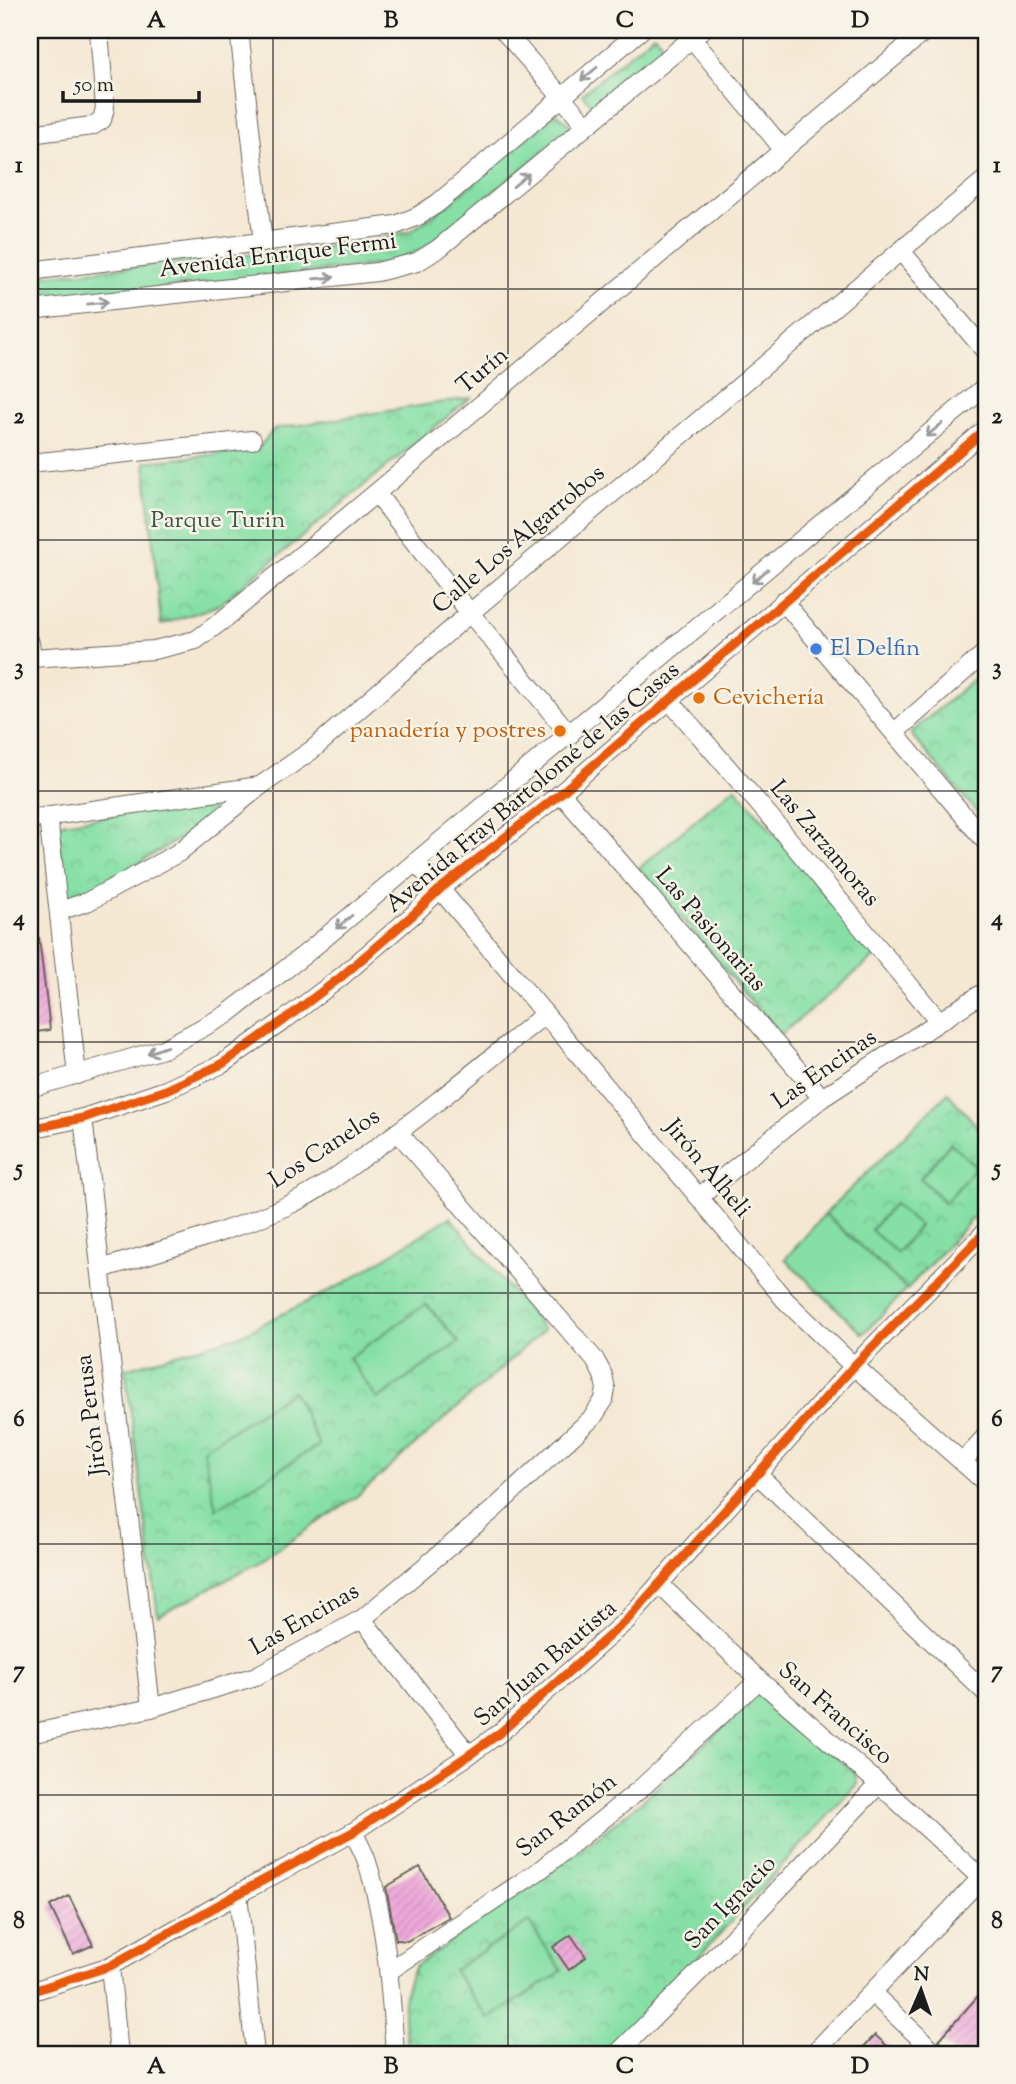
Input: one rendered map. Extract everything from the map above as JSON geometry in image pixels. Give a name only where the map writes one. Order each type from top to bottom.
[{"type":"street","points":[[30,134],[92,126],[102,120],[105,108],[99,30]]},
{"type":"street","points":[[239,30],[263,243]]},
{"type":"street","points":[[503,30],[586,125]]},
{"type":"street","name":"Avenida Enrique Fermi","points":[[30,271],[396,225],[418,216],[438,203],[641,30]]},
{"type":"street","name":"Turín","points":[[31,650],[154,650],[196,640],[376,493],[926,30]]},
{"type":"street","points":[[693,32],[783,149]]},
{"type":"street","name":"Avenida Enrique Fermi","points":[[30,310],[377,272],[417,261],[439,249],[693,32]]},
{"type":"street","name":"Calle Los Algarrobos","points":[[30,819],[260,786],[312,750],[470,613],[986,179]]},
{"type":"street","points":[[901,251],[986,352]]},
{"type":"street","name":"Avenida Fray Bartolomé de las Casas","points":[[30,1088],[163,1049],[226,1015],[304,955],[986,386]]},
{"type":"street","name":"Avenida Fray Bartolomé de las Casas","points":[[30,1129],[83,1118],[166,1090],[222,1064],[284,1021],[341,977],[440,888],[561,793],[986,429]]},
{"type":"street","points":[[30,463],[252,440]]},
{"type":"street","points":[[376,493],[570,734]]},
{"type":"street","points":[[783,601],[986,842]]},
{"type":"street","points":[[894,732],[986,652]]},
{"type":"street","name":"Las Zarzamoras","points":[[669,700],[772,819],[939,1021]]},
{"type":"street","points":[[59,911],[87,902],[178,853],[260,786]]},
{"type":"street","name":"Las Pasionarias","points":[[561,793],[822,1098]]},
{"type":"street","points":[[48,817],[77,1075]]},
{"type":"street","name":"Jirón Alheli","points":[[415,862],[440,888],[786,1300],[854,1366],[986,1483]]},
{"type":"street","name":"Las Encinas","points":[[699,1197],[822,1098],[986,991]]},
{"type":"street","name":"Los Canelos","points":[[101,1269],[214,1233],[295,1202],[327,1183],[398,1132],[545,1014]]},
{"type":"street","name":"Jirón Perusa","points":[[83,1118],[151,1707]]},
{"type":"street","name":"Las Encinas","points":[[30,1734],[151,1707],[256,1676],[362,1619],[494,1509],[575,1435],[604,1400],[606,1389],[595,1360],[398,1132]]},
{"type":"street","name":"San Juan Bautista","points":[[30,1992],[110,1966],[353,1832],[501,1731],[627,1620],[854,1366],[986,1231]]},
{"type":"street","points":[[963,1461],[986,1436]]},
{"type":"street","points":[[757,1474],[986,1693]]},
{"type":"street","name":"San Francisco","points":[[659,1584],[760,1680],[984,1876]]},
{"type":"street","points":[[362,1619],[468,1755]]},
{"type":"street","name":"San Ramón","points":[[389,1971],[540,1870],[639,1790],[760,1680]]},
{"type":"street","name":"San Ignacio","points":[[617,2054],[726,1945],[878,1784]]},
{"type":"street","points":[[353,1832],[367,1861],[389,1971],[395,2054]]},
{"type":"street","points":[[813,2054],[984,1876]]},
{"type":"street","points":[[238,1894],[255,2054]]},
{"type":"street","points":[[110,1966],[118,2054]]},
{"type":"street","points":[[872,1993],[937,2054]]},
{"type":"green space","points":[[654,34],[666,48],[594,108],[582,94]]},
{"type":"green space","points":[[556,113],[573,127],[423,249],[385,264],[30,303],[30,277],[365,243],[411,231],[447,205]]},
{"type":"green space","name":"Parque Turin","points":[[470,398],[219,605],[161,625],[145,462],[257,450],[274,429]]},
{"type":"green space","points":[[986,669],[986,823],[910,733]]},
{"type":"green space","points":[[735,787],[877,955],[780,1035],[639,868]]},
{"type":"green space","points":[[208,801],[214,817],[81,899],[69,896],[63,890],[58,825]]},
{"type":"green space","points":[[948,1093],[986,1136],[986,1204],[907,1289],[825,1214]]},
{"type":"green space","points":[[951,1143],[976,1167],[945,1203],[920,1178]]},
{"type":"green space","points":[[894,1204],[919,1226],[897,1253],[871,1230]]},
{"type":"green space","points":[[825,1214],[907,1289],[863,1334],[785,1259]]},
{"type":"green space","points":[[450,1217],[544,1330],[360,1494],[256,1564],[158,1616],[125,1369],[238,1336],[343,1284]]},
{"type":"green space","points":[[426,1304],[459,1342],[377,1399],[349,1358]]},
{"type":"green space","points":[[293,1391],[319,1445],[216,1509],[203,1449]]},
{"type":"green space","points":[[761,1691],[855,1773],[857,1784],[649,2011],[606,2054],[408,2054],[404,1999],[415,1966],[543,1878],[602,1833],[644,1799]]},
{"type":"green space","points":[[529,1922],[562,1971],[489,2019],[453,1970]]},
{"type":"building","points":[[30,938],[39,938],[50,1030],[30,1033]]},
{"type":"building","points":[[420,1867],[449,1917],[407,1941],[396,1940],[386,1887]]},
{"type":"building","points":[[69,1896],[93,1945],[73,1954],[50,1906]]},
{"type":"building","points":[[571,1935],[586,1957],[569,1970],[553,1947]]},
{"type":"building","points":[[986,1987],[986,2049],[982,2054],[955,2054],[939,2040]]},
{"type":"building","points":[[875,2035],[896,2054],[857,2054]]},
{"type":"cycle path","points":[[30,1129],[83,1118],[166,1090],[222,1064],[283,1021],[341,977],[440,889],[561,793],[986,429]]},
{"type":"cycle path","points":[[30,1992],[110,1966],[353,1832],[501,1732],[627,1620],[854,1366],[986,1231]]},
{"type":"place","name":"El Delfin","points":[[816,649]]},
{"type":"place","name":"Cevichería","points":[[699,698]]},
{"type":"place","name":"panadería y postres","points":[[560,731]]}]
